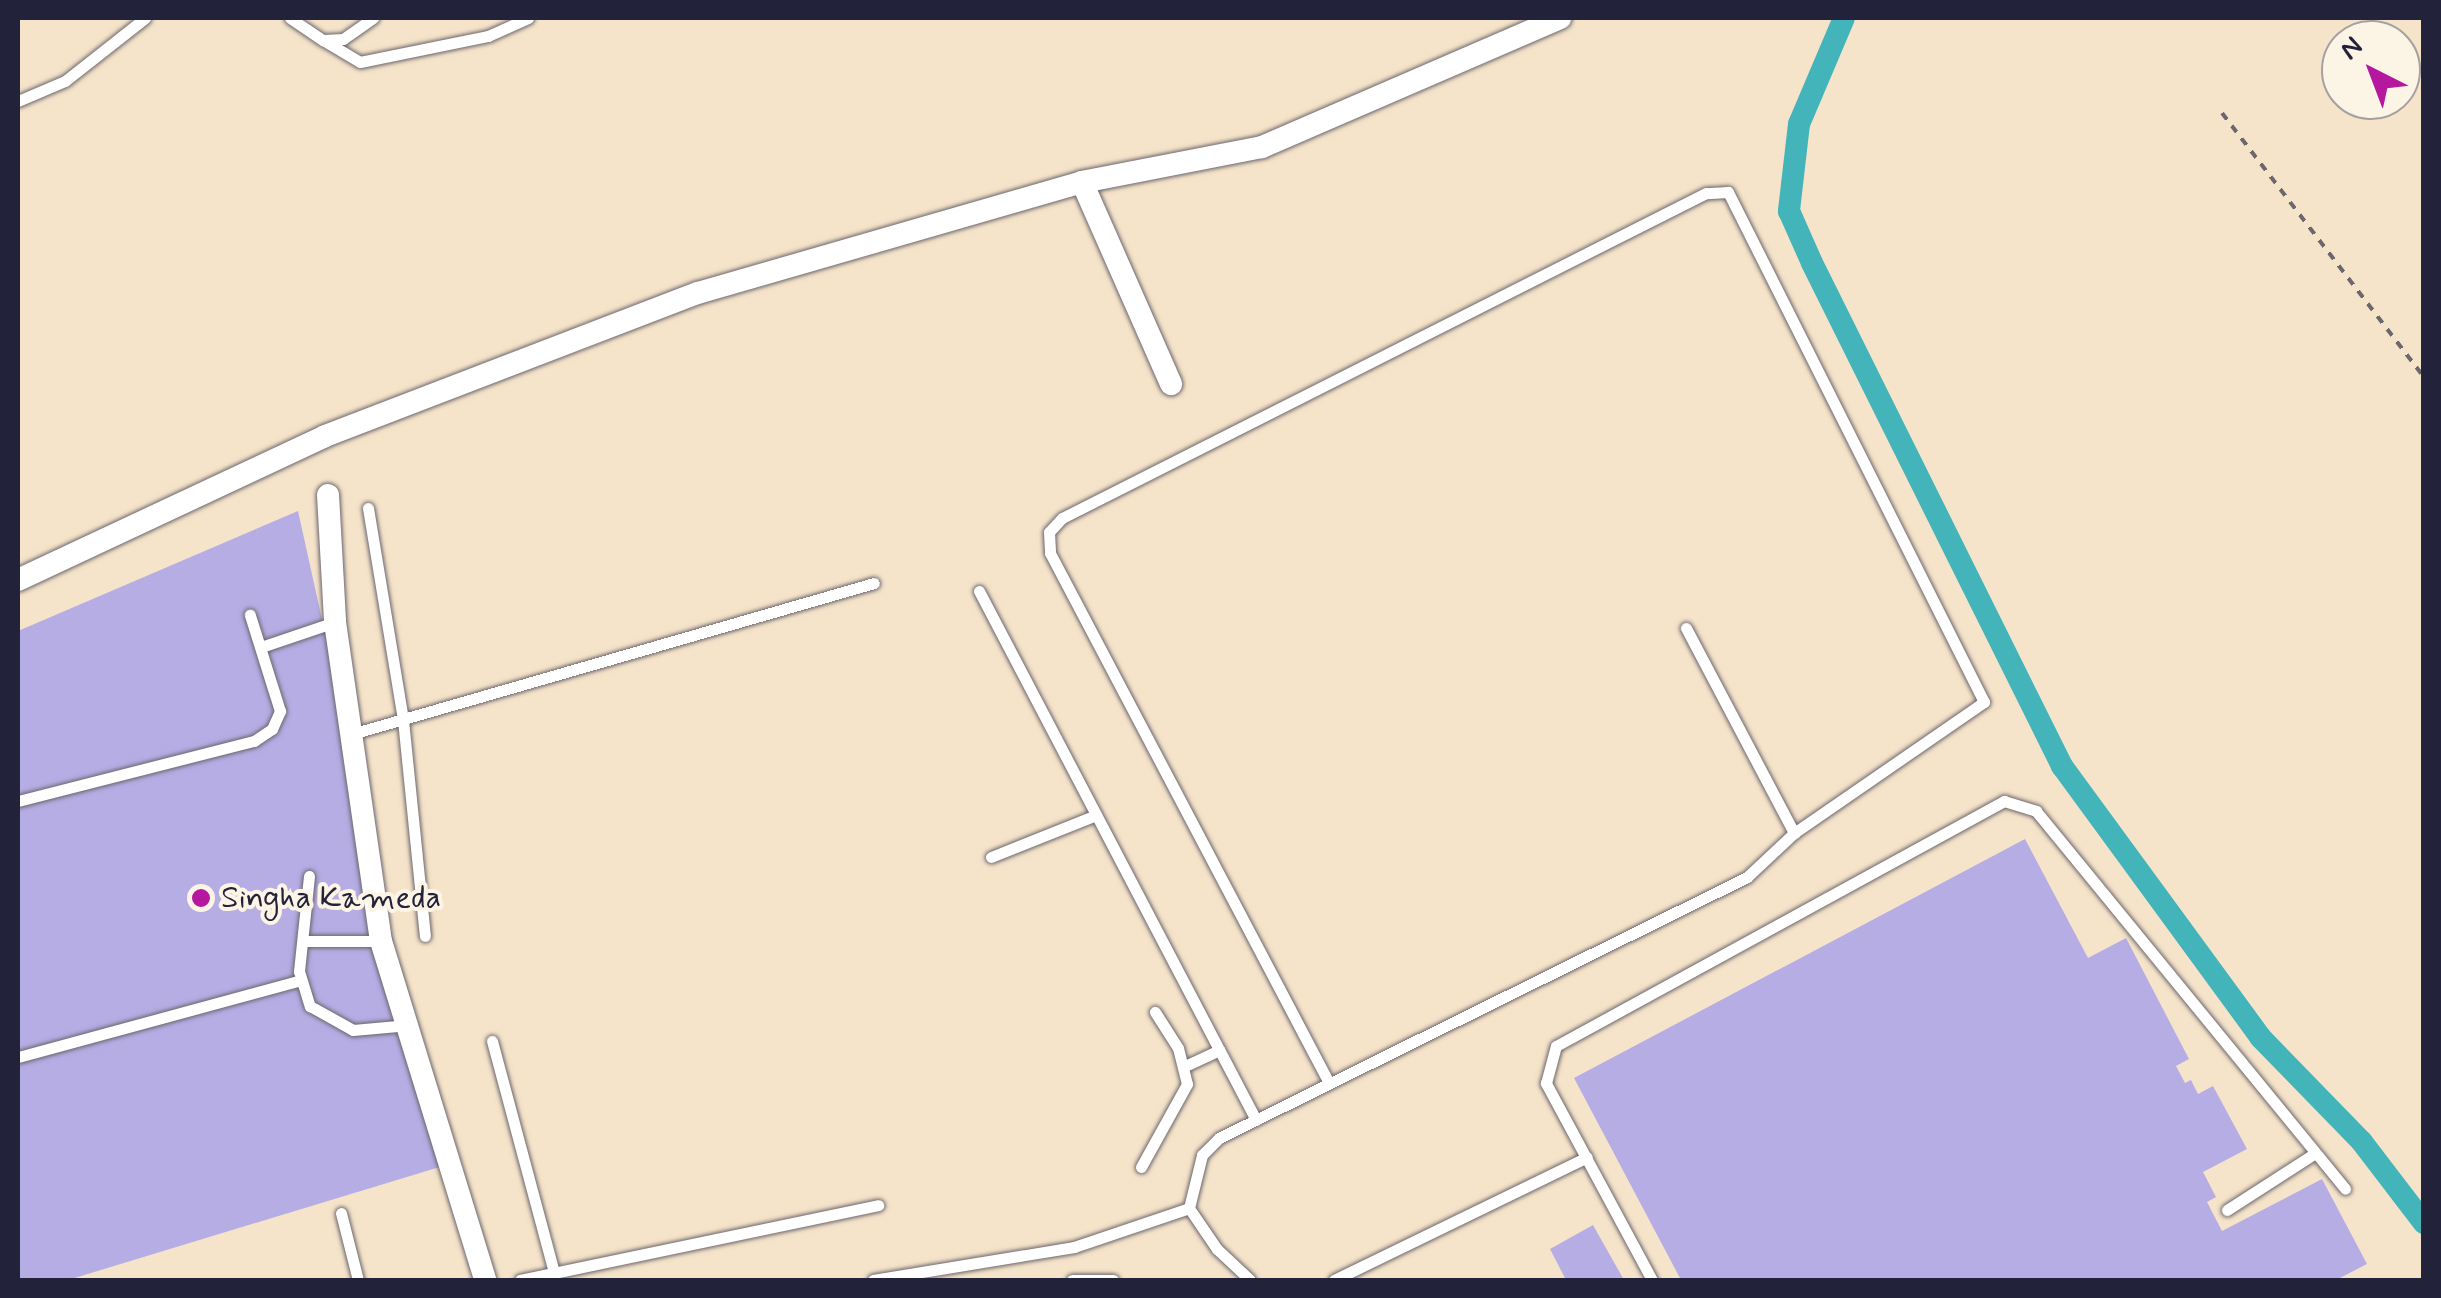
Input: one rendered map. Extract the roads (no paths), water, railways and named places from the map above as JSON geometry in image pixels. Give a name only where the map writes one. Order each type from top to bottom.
[{"type":"street","points":[[18,580],[325,436],[698,293],[1082,182],[1262,147],[1560,18]]},
{"type":"street","points":[[1082,182],[1170,384]]},
{"type":"street","points":[[328,495],[335,622],[355,733],[380,941],[485,1280]]},
{"type":"lane","points":[[18,101],[64,82],[145,18]]},
{"type":"lane","points":[[290,18],[360,62],[488,36],[528,18]]},
{"type":"lane","points":[[323,40],[342,39],[372,18]]},
{"type":"lane","points":[[1250,1280],[1216,1250],[1188,1208],[1202,1154],[1328,1081],[1748,877],[1794,833],[1984,702],[1744,217],[1728,192],[1706,193],[1062,518],[1050,532],[1050,553],[1328,1081]]},
{"type":"lane","points":[[368,508],[404,720],[425,936]]},
{"type":"lane","points":[[355,733],[874,583]]},
{"type":"lane","points":[[979,591],[1256,1120]]},
{"type":"lane","points":[[18,800],[254,741],[272,729],[280,712],[250,615]]},
{"type":"lane","points":[[261,647],[335,622]]},
{"type":"lane","points":[[1686,628],[1794,833]]},
{"type":"lane","points":[[1652,1280],[1546,1083],[1556,1046],[2004,801],[2036,811],[2345,1189]]},
{"type":"lane","points":[[991,856],[1096,816]]},
{"type":"lane","points":[[309,876],[301,980],[310,1006],[330,1022],[353,1030],[409,1025]]},
{"type":"lane","points":[[305,941],[380,941]]},
{"type":"lane","points":[[18,1057],[301,980]]},
{"type":"lane","points":[[1141,1166],[1187,1084],[1185,1066],[1155,1012]]},
{"type":"lane","points":[[492,1041],[554,1273]]},
{"type":"lane","points":[[1185,1066],[1219,1050]]},
{"type":"lane","points":[[2227,1210],[2314,1154]]},
{"type":"lane","points":[[1340,1279],[1587,1157]]},
{"type":"lane","points":[[520,1280],[878,1205]]},
{"type":"lane","points":[[872,1280],[1074,1248],[1188,1208]]},
{"type":"lane","points":[[341,1213],[358,1280]]},
{"type":"lane","points":[[1072,1280],[1113,1280]]},
{"type":"waterway","points":[[1844,18],[1799,124],[1789,211],[1812,263],[2062,766],[2260,1037],[2362,1142],[2424,1223]]},
{"type":"place","name":"Singha Kameda","points":[[201,898]]}]
